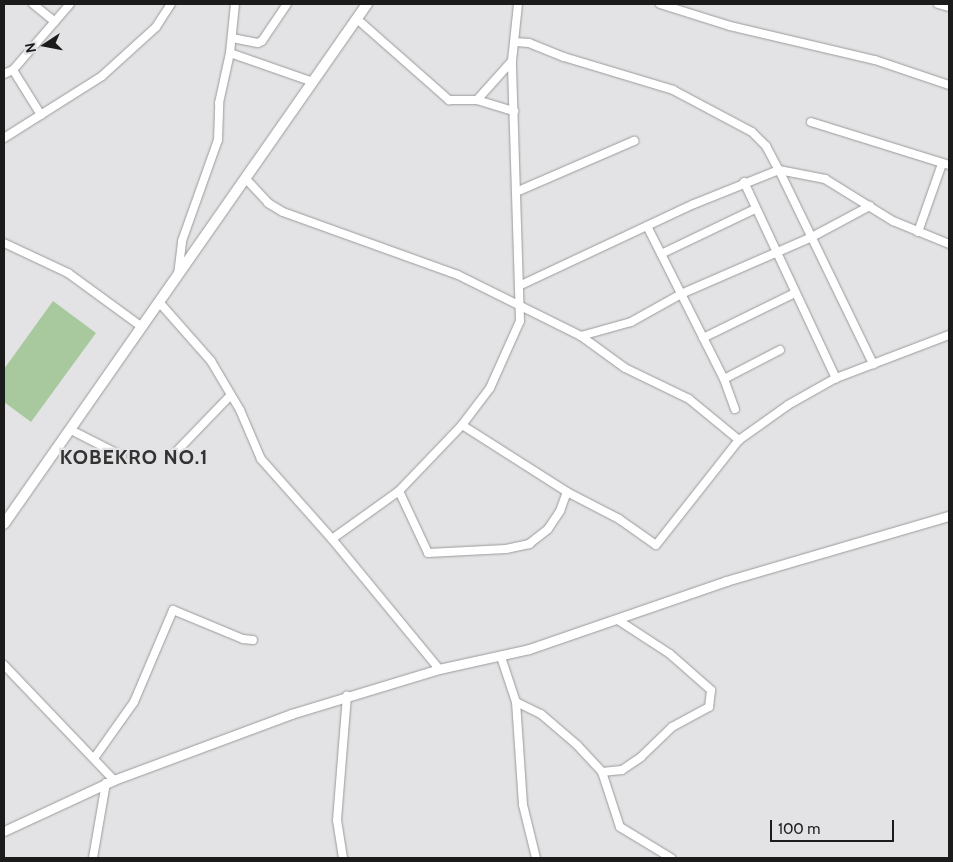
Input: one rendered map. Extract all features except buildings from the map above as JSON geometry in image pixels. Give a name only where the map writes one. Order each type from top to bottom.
[{"type":"main road","points":[[4,524],[367,4]]},
{"type":"street","points":[[33,4],[55,22]]},
{"type":"street","points":[[4,74],[13,70],[70,4]]},
{"type":"street","points":[[4,138],[102,76],[156,27],[171,4]]},
{"type":"street","points":[[178,275],[182,241],[218,140],[220,103],[230,54],[234,4]]},
{"type":"street","points":[[232,38],[258,43],[262,41],[287,4]]},
{"type":"street","points":[[332,539],[399,491],[462,425],[490,388],[520,321],[521,285],[512,61],[518,4]]},
{"type":"street","points":[[660,4],[730,26],[875,60],[949,85]]},
{"type":"street","points":[[938,4],[949,7]]},
{"type":"street","points":[[357,19],[449,100],[477,100],[514,111]]},
{"type":"street","points":[[515,42],[529,42],[572,60],[673,90],[752,132],[766,146],[779,170],[872,364]]},
{"type":"street","points":[[230,54],[313,82]]},
{"type":"street","points":[[477,100],[512,61]]},
{"type":"street","points":[[13,70],[40,115]]},
{"type":"street","points":[[811,122],[946,165],[918,232]]},
{"type":"street","points":[[516,192],[634,141]]},
{"type":"street","points":[[521,285],[744,182],[779,170],[825,180],[918,232],[949,244]]},
{"type":"street","points":[[246,179],[268,203],[283,212],[458,275],[581,336],[625,368],[688,399],[739,440]]},
{"type":"street","points":[[744,182],[755,209],[836,378]]},
{"type":"street","points":[[581,336],[631,322],[682,294],[810,238],[870,206]]},
{"type":"street","points":[[661,254],[755,209]]},
{"type":"street","points":[[647,226],[724,379],[735,409]]},
{"type":"street","points":[[4,243],[68,272],[142,327]]},
{"type":"street","points":[[703,338],[795,293]]},
{"type":"street","points":[[159,302],[211,361],[240,410],[261,459],[332,539],[439,669]]},
{"type":"street","points":[[462,425],[567,492],[619,519],[656,545],[739,440],[788,405],[836,378],[949,335]]},
{"type":"street","points":[[724,379],[780,350]]},
{"type":"street","points":[[172,456],[230,396]]},
{"type":"street","points":[[71,430],[122,456]]},
{"type":"street","points":[[399,491],[428,553],[529,544],[548,530],[560,511],[567,492]]},
{"type":"street","points":[[4,831],[110,782],[236,733],[347,695],[439,669],[501,656],[618,620],[726,581],[949,516]]},
{"type":"street","points":[[95,757],[134,702],[173,610],[243,639],[253,640]]},
{"type":"street","points":[[602,772],[622,770],[641,758],[672,727],[709,708],[711,690],[670,654],[618,620]]},
{"type":"street","points":[[501,656],[516,702],[523,805],[536,858]]},
{"type":"street","points":[[4,666],[95,757],[110,782],[93,858]]},
{"type":"street","points":[[343,858],[336,820],[347,695]]},
{"type":"street","points":[[516,702],[541,714],[577,745],[602,772],[620,827],[671,858]]},
{"type":"green space","points":[[53,301],[96,333],[31,422],[4,402],[4,369]]},
{"type":"district","name":"KOBEKRO NO.1","points":[[134,457]]}]
